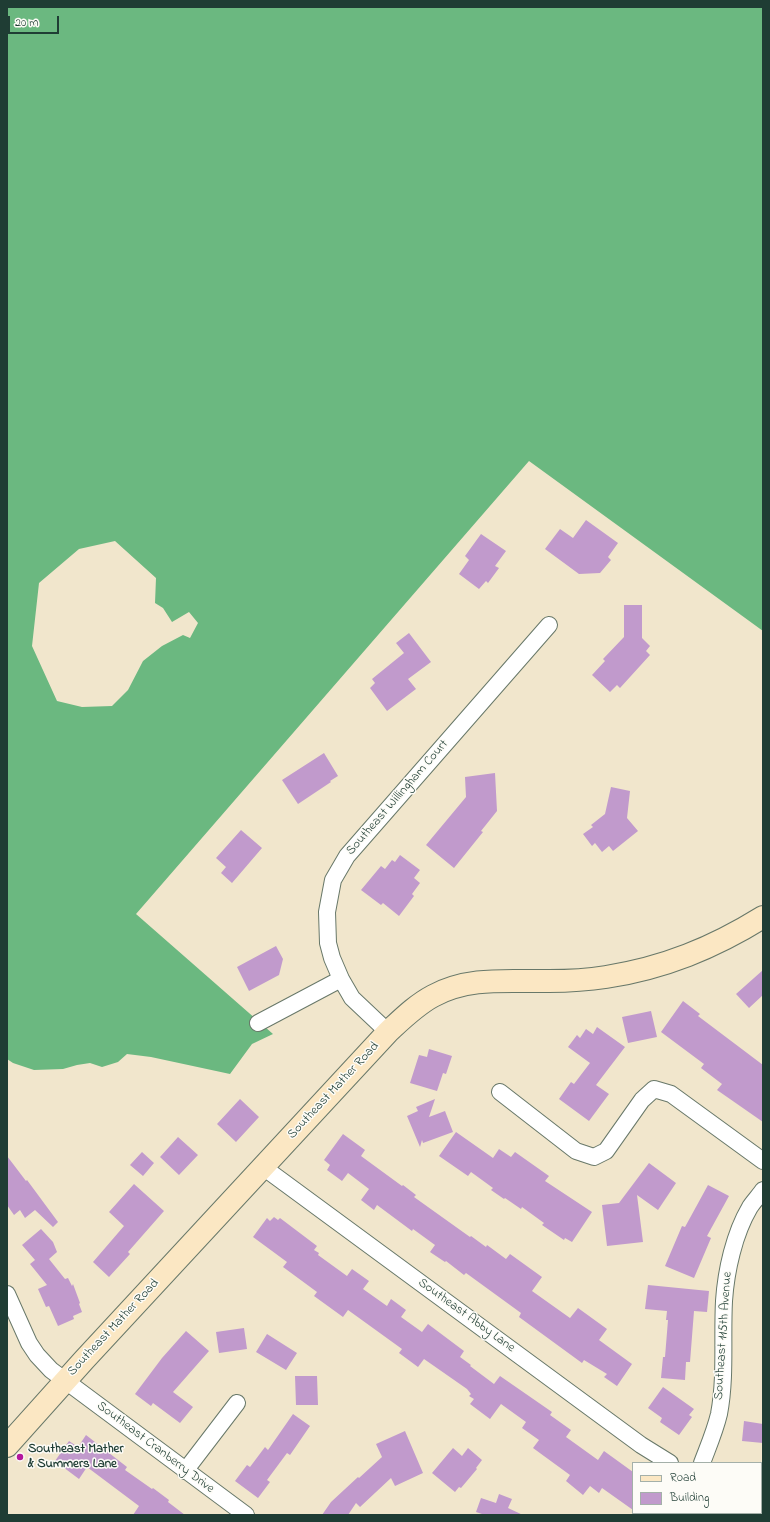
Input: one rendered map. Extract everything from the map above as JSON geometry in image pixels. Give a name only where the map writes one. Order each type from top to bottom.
[{"type":"street","name":"Southeast Willingham Court","points":[[388,1032],[352,998],[341,979],[332,958],[328,943],[327,912],[333,880],[347,856],[549,625]]},
{"type":"street","name":"Southeast Mather Road","points":[[7,1446],[65,1381],[388,1032],[419,1005],[446,990],[460,985],[477,982],[583,980],[606,977],[661,965],[707,948],[763,917]]},
{"type":"street","points":[[258,1023],[341,979]]},
{"type":"street","points":[[500,1092],[576,1150],[594,1157],[606,1151],[646,1096],[654,1090],[670,1094],[763,1161]]},
{"type":"street","name":"Southeast Abby Lane","points":[[263,1167],[641,1445],[668,1462]]},
{"type":"street","name":"Southeast 115th Avenue","points":[[702,1462],[718,1415],[723,1380],[724,1300],[728,1266],[738,1235],[750,1207],[763,1190]]},
{"type":"street","name":"Southeast Cranberry Drive","points":[[7,1294],[29,1343],[37,1355],[51,1370],[246,1515]]},
{"type":"street","points":[[185,1471],[237,1404]]},
{"type":"green space","points":[[7,7],[763,7],[763,631],[529,461],[136,914],[273,1034],[252,1044],[230,1074],[151,1057],[127,1054],[118,1062],[102,1067],[90,1063],[63,1069],[34,1070],[13,1063],[7,1059]],"holes":[[[115,541],[156,578],[155,603],[163,608],[172,622],[189,612],[198,623],[190,638],[183,635],[162,646],[143,661],[128,690],[112,706],[82,707],[57,701],[32,646],[39,583],[79,549]]]},
{"type":"building","points":[[586,520],[618,543],[608,557],[611,560],[600,573],[579,574],[545,549],[560,529],[573,538]]},
{"type":"building","points":[[481,534],[506,551],[495,566],[499,568],[488,583],[486,581],[479,589],[459,574],[469,560],[465,556]]},
{"type":"building","points":[[624,605],[642,605],[642,638],[650,646],[646,651],[650,655],[620,688],[617,685],[610,692],[592,675],[605,661],[603,659],[624,637]]},
{"type":"building","points":[[409,633],[431,662],[408,679],[416,689],[387,711],[370,688],[375,683],[372,679],[404,653],[396,643]]},
{"type":"building","points":[[324,753],[338,776],[298,804],[282,780]]},
{"type":"building","points":[[495,773],[497,811],[481,831],[483,832],[454,868],[426,845],[466,797],[465,777]]},
{"type":"building","points":[[611,787],[630,791],[627,818],[638,831],[613,851],[609,846],[602,852],[595,843],[592,846],[583,834],[593,827],[591,825],[605,814]]},
{"type":"building","points":[[241,830],[262,848],[232,883],[221,873],[226,867],[216,858]]},
{"type":"building","points":[[400,855],[420,870],[414,878],[420,883],[412,894],[414,896],[399,916],[383,903],[381,905],[361,890],[381,866],[385,869],[392,860],[395,862]]},
{"type":"building","points":[[276,946],[283,959],[279,975],[249,991],[237,967]]},
{"type":"building","points":[[763,970],[763,995],[749,1008],[736,994]]},
{"type":"building","points":[[683,1001],[700,1014],[698,1016],[763,1065],[763,1122],[717,1090],[722,1084],[701,1068],[704,1064],[661,1032]]},
{"type":"building","points":[[651,1011],[657,1037],[628,1043],[622,1017]]},
{"type":"building","points":[[597,1027],[625,1047],[596,1085],[609,1094],[589,1121],[559,1099],[571,1082],[574,1084],[590,1063],[568,1047],[577,1035],[580,1038],[586,1029],[593,1034]]},
{"type":"building","points":[[429,1049],[452,1056],[446,1074],[443,1073],[437,1091],[410,1083],[419,1055],[427,1057]]},
{"type":"building","points":[[240,1099],[259,1117],[236,1142],[217,1124]]},
{"type":"building","points":[[435,1099],[429,1117],[445,1111],[453,1132],[423,1143],[422,1140],[420,1147],[407,1116],[418,1111],[416,1107]]},
{"type":"building","points":[[456,1132],[493,1158],[499,1149],[511,1157],[515,1152],[549,1176],[545,1181],[592,1212],[572,1242],[565,1238],[564,1240],[542,1225],[544,1223],[522,1207],[521,1209],[491,1190],[493,1188],[471,1172],[468,1176],[439,1156]]},
{"type":"building","points":[[343,1134],[365,1150],[361,1156],[416,1195],[414,1197],[486,1247],[487,1245],[506,1259],[510,1254],[542,1277],[532,1291],[570,1318],[578,1308],[607,1329],[599,1340],[632,1364],[617,1386],[604,1377],[607,1374],[584,1360],[582,1363],[519,1317],[521,1313],[466,1273],[464,1275],[446,1261],[445,1262],[430,1252],[435,1245],[413,1229],[412,1231],[377,1205],[374,1210],[361,1200],[369,1189],[348,1173],[342,1181],[327,1170],[330,1165],[324,1160]]},
{"type":"building","points":[[178,1137],[198,1155],[179,1175],[160,1157]]},
{"type":"building","points":[[142,1152],[154,1163],[143,1176],[130,1165]]},
{"type":"building","points":[[7,1156],[58,1222],[53,1227],[35,1210],[25,1218],[20,1210],[14,1215],[7,1205]]},
{"type":"building","points":[[649,1163],[676,1183],[658,1210],[637,1195],[643,1242],[607,1246],[602,1205],[619,1203]]},
{"type":"building","points":[[134,1184],[164,1211],[128,1252],[130,1254],[109,1277],[93,1262],[124,1226],[109,1212]]},
{"type":"building","points":[[708,1185],[729,1196],[707,1236],[711,1238],[694,1278],[665,1266],[682,1226],[685,1227]]},
{"type":"building","points":[[274,1217],[278,1220],[280,1218],[317,1246],[314,1250],[319,1253],[318,1255],[347,1276],[352,1269],[369,1281],[363,1289],[387,1306],[391,1299],[406,1310],[401,1317],[422,1332],[428,1324],[464,1351],[460,1357],[494,1384],[500,1376],[552,1412],[550,1415],[571,1430],[566,1437],[598,1460],[604,1451],[632,1471],[632,1509],[602,1488],[599,1493],[590,1486],[583,1495],[566,1481],[570,1475],[533,1448],[539,1440],[522,1428],[526,1422],[501,1404],[490,1419],[470,1404],[474,1399],[469,1396],[471,1394],[467,1389],[424,1359],[418,1367],[399,1353],[402,1349],[348,1310],[343,1317],[314,1296],[317,1292],[283,1267],[287,1262],[253,1237],[267,1218],[270,1221]]},
{"type":"building","points":[[41,1229],[53,1242],[57,1252],[49,1259],[65,1279],[68,1278],[72,1286],[73,1284],[82,1312],[73,1316],[74,1319],[58,1326],[49,1306],[46,1307],[38,1289],[47,1285],[30,1264],[35,1260],[22,1245]]},
{"type":"building","points":[[648,1285],[709,1291],[707,1312],[694,1311],[690,1362],[686,1362],[685,1380],[661,1378],[663,1357],[665,1357],[668,1320],[666,1320],[667,1311],[645,1309]]},
{"type":"building","points":[[244,1328],[247,1349],[219,1353],[216,1332]]},
{"type":"building","points":[[186,1331],[209,1351],[173,1392],[193,1407],[180,1423],[153,1403],[151,1406],[135,1394],[162,1358]]},
{"type":"building","points":[[267,1334],[297,1353],[286,1370],[256,1352]]},
{"type":"building","points":[[295,1376],[317,1376],[318,1405],[296,1405]]},
{"type":"building","points":[[663,1387],[694,1409],[689,1415],[692,1417],[679,1435],[660,1422],[662,1418],[648,1408]]},
{"type":"building","points":[[293,1414],[310,1426],[290,1455],[287,1453],[267,1480],[270,1482],[258,1498],[235,1481],[247,1465],[250,1467],[265,1447],[268,1450]]},
{"type":"building","points":[[744,1421],[763,1424],[763,1443],[742,1441]]},
{"type":"building","points":[[405,1431],[423,1473],[395,1486],[391,1478],[360,1507],[356,1503],[348,1515],[322,1515],[331,1502],[382,1457],[376,1444]]},
{"type":"building","points":[[86,1435],[127,1467],[125,1470],[169,1500],[168,1502],[185,1515],[133,1515],[139,1506],[87,1467],[79,1479],[55,1461],[69,1441],[78,1447]]},
{"type":"building","points":[[453,1448],[462,1456],[468,1448],[482,1460],[476,1468],[477,1469],[461,1488],[459,1487],[455,1492],[432,1473]]},
{"type":"building","points":[[499,1494],[512,1499],[508,1508],[523,1515],[485,1515],[476,1512],[481,1498],[496,1503]]},
{"type":"place","name":"Southeast Mather & Summers Lane","points":[[20,1457]]}]
